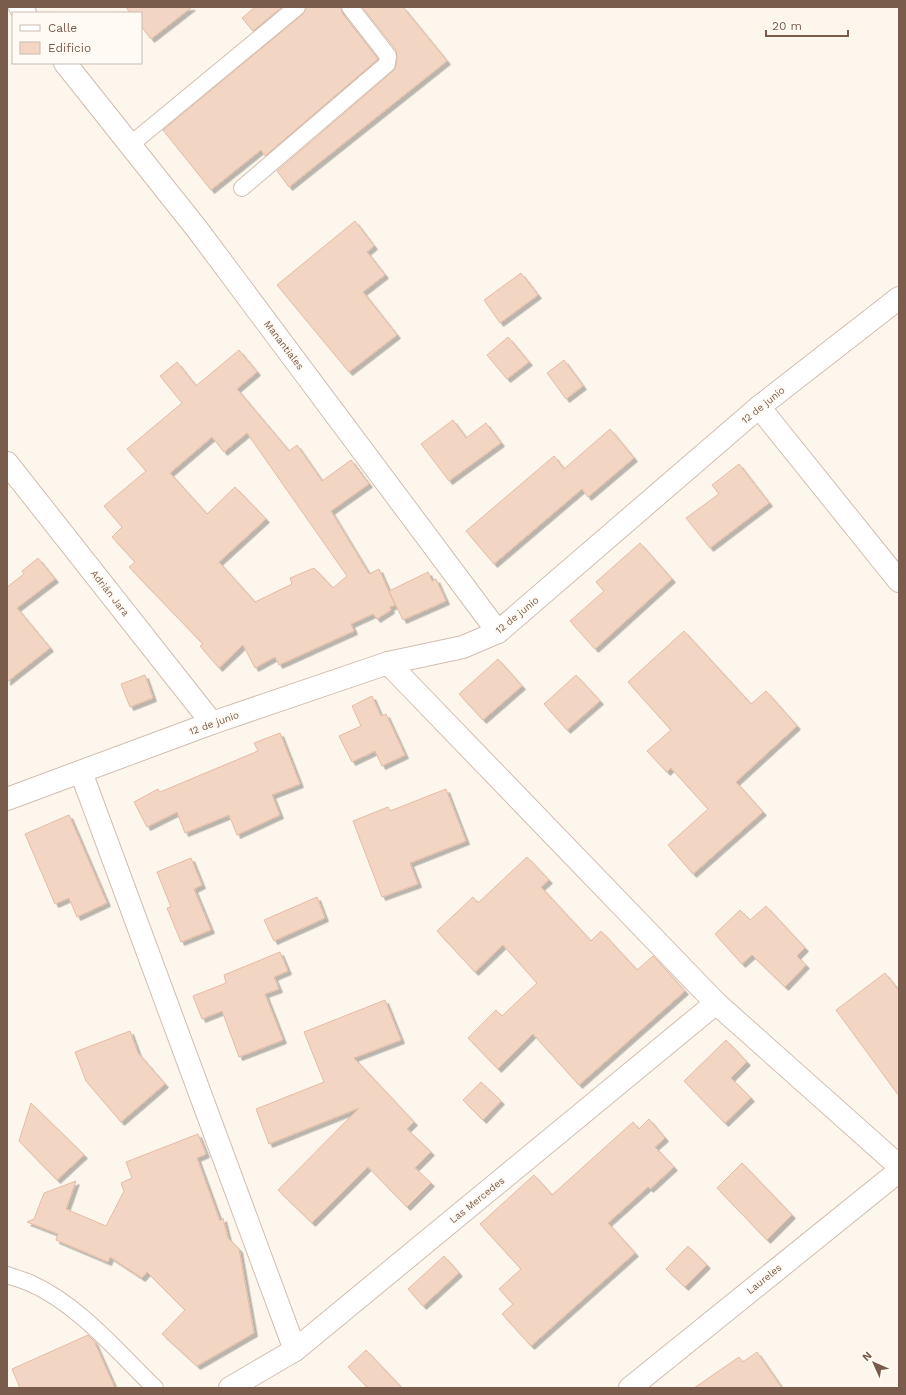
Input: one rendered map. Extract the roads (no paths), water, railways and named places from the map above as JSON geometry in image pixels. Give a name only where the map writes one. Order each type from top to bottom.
[{"type":"street","name":"Manantiales","points":[[66,64],[197,228],[498,632]]},
{"type":"street","name":"12 de junio","points":[[7,799],[212,723],[388,663],[463,647],[498,632],[759,407],[899,298]]},
{"type":"street","points":[[759,407],[899,582]]},
{"type":"street","name":"Adrián Jara","points":[[7,463],[212,723]]},
{"type":"street","points":[[388,663],[716,1003],[899,1166]]},
{"type":"street","points":[[81,772],[295,1350]]},
{"type":"street","name":"Las Mercedes","points":[[230,1388],[295,1350],[716,1003]]},
{"type":"street","name":"Laureles","points":[[630,1388],[899,1171]]},
{"type":"lane","points":[[130,145],[297,7]]},
{"type":"lane","points":[[242,188],[387,64],[388,56],[350,7]]},
{"type":"lane","points":[[7,1275],[30,1283],[58,1299],[91,1326],[155,1388]]}]
